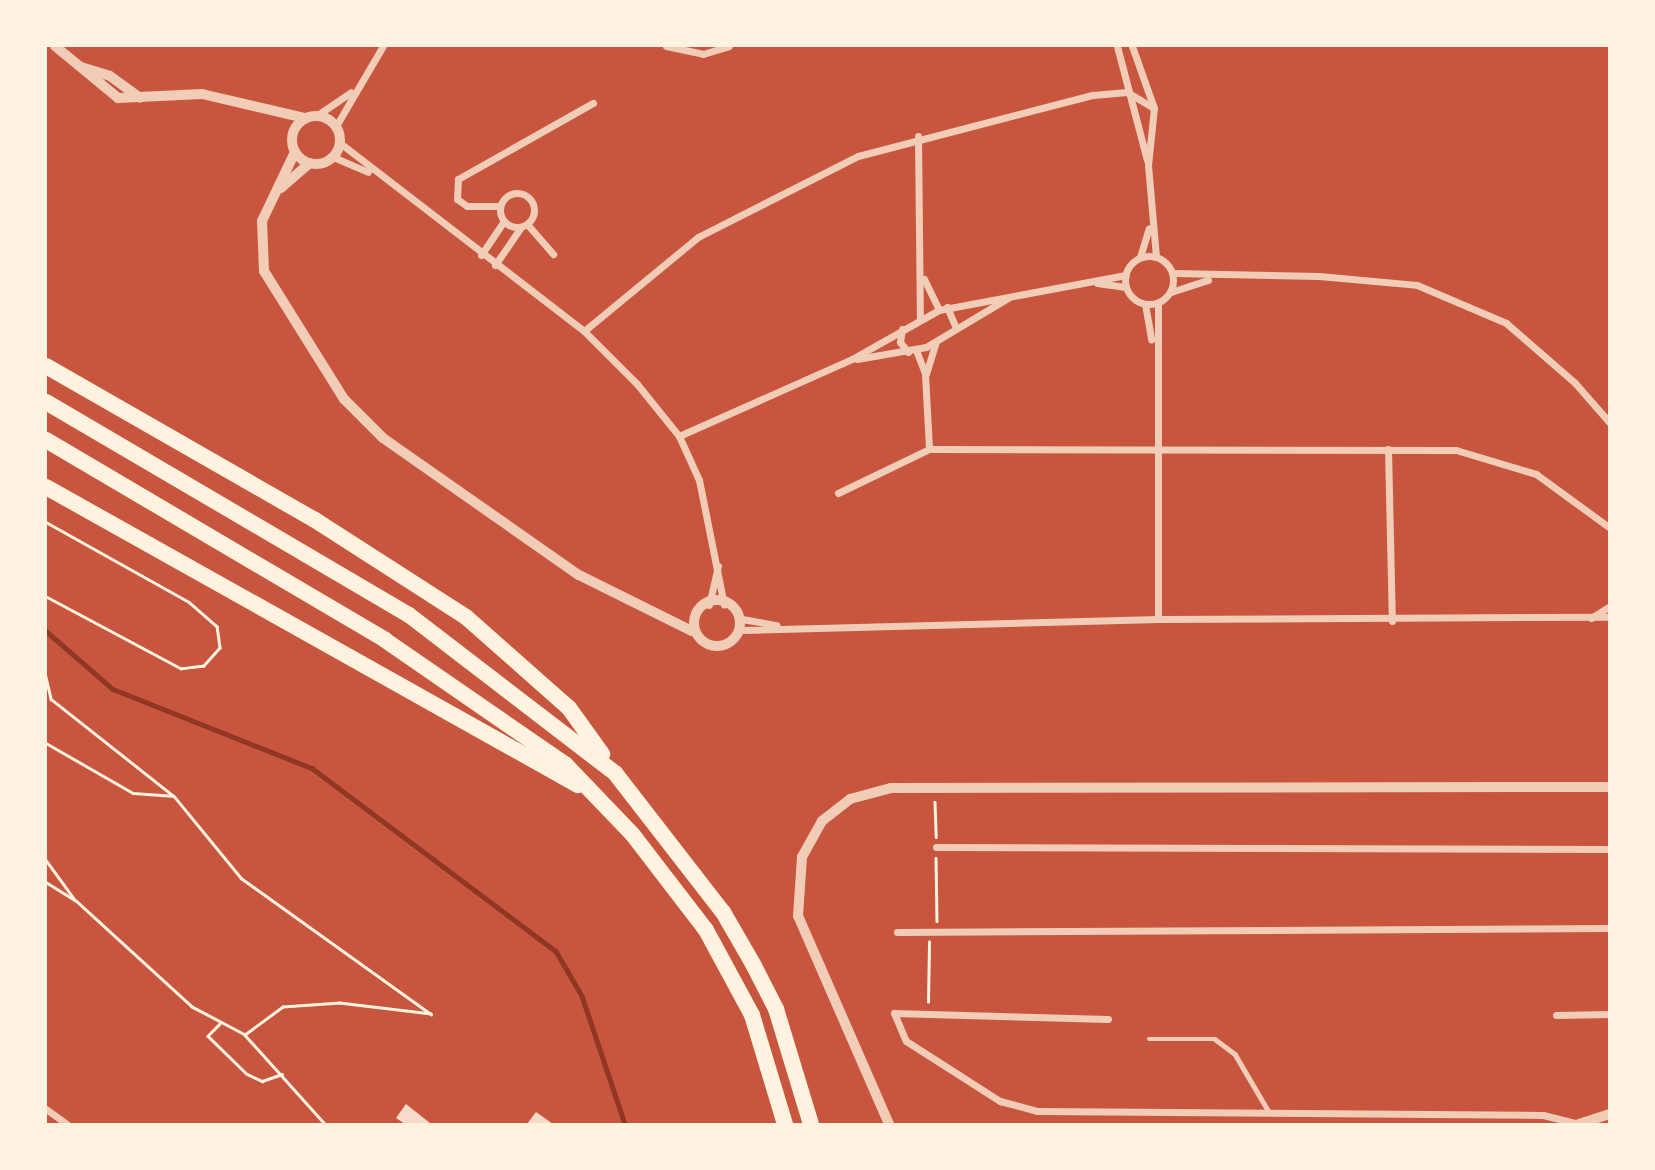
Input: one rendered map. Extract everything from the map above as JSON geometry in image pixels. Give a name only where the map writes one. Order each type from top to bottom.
[{"type":"highway","points":[[46,366],[315,520],[466,617],[569,708],[615,773],[723,912],[776,1009],[811,1125]]},
{"type":"highway","points":[[46,402],[409,615],[615,773]]},
{"type":"highway","points":[[46,440],[502,715],[594,794],[670,878],[736,981],[785,1125]]},
{"type":"highway","points":[[46,486],[594,794]]},
{"type":"street","points":[[55,46],[81,67],[108,95],[141,98],[202,94],[274,114],[310,117],[336,126]]},
{"type":"street","points":[[383,46],[351,92],[336,126],[340,143],[375,176],[584,331],[679,436],[699,480],[719,562],[724,605],[742,625]]},
{"type":"street","points":[[666,46],[703,54],[729,46]]},
{"type":"street","points":[[1117,46],[1148,165]]},
{"type":"street","points":[[1132,46],[1154,108],[1148,165],[1150,228],[1157,257],[1173,273],[1212,278],[1366,278],[1466,302],[1544,353],[1609,424]]},
{"type":"street","points":[[81,67],[110,76],[141,98]]},
{"type":"street","points":[[292,136],[310,117],[351,92]]},
{"type":"street","points":[[584,331],[698,237],[745,209],[847,161],[918,136],[1127,92],[1154,108]]},
{"type":"street","points":[[495,265],[534,210],[527,196],[511,194],[500,206],[467,206],[453,189],[458,178],[593,103]]},
{"type":"street","points":[[274,114],[292,136],[295,152],[262,221],[264,271],[362,420],[579,575],[717,642],[742,625],[787,627],[1158,618],[1392,621],[1609,617]]},
{"type":"street","points":[[918,136],[923,279],[920,318]]},
{"type":"street","points":[[333,157],[340,143]]},
{"type":"street","points":[[295,152],[310,163]]},
{"type":"street","points":[[279,189],[310,163],[333,157],[375,176]]},
{"type":"street","points":[[500,206],[505,221]]},
{"type":"street","points":[[481,255],[505,221]]},
{"type":"street","points":[[505,221],[524,225],[553,254]]},
{"type":"street","points":[[1126,287],[1126,275],[1140,257],[1150,228]]},
{"type":"street","points":[[1140,257],[1157,257]]},
{"type":"street","points":[[1171,292],[1173,273]]},
{"type":"street","points":[[679,436],[852,359],[920,318],[943,308],[1126,275]]},
{"type":"street","points":[[1145,304],[1158,303],[1171,292],[1212,278]]},
{"type":"street","points":[[923,279],[956,328]]},
{"type":"street","points":[[1093,282],[1126,287],[1145,304],[1154,350]]},
{"type":"street","points":[[852,359],[913,351],[936,341],[1015,294]]},
{"type":"street","points":[[1158,303],[1154,350],[1158,618]]},
{"type":"street","points":[[902,329],[900,342],[913,351],[925,374]]},
{"type":"street","points":[[929,449],[925,374],[936,341]]},
{"type":"street","points":[[838,493],[929,449],[1457,450],[1497,459],[1536,474],[1609,528]]},
{"type":"street","points":[[1388,449],[1392,621]]},
{"type":"street","points":[[709,605],[719,562]]},
{"type":"street","points":[[664,618],[691,616],[709,605],[724,605]]},
{"type":"street","points":[[1590,618],[1609,606]]},
{"type":"street","points":[[691,616],[692,631]]},
{"type":"street","points":[[889,1125],[798,916],[802,857],[822,821],[850,799],[891,788],[1609,787]]},
{"type":"street","points":[[936,847],[1609,849]]},
{"type":"street","points":[[897,932],[1609,928]]},
{"type":"street","points":[[1108,1019],[894,1013],[906,1041],[1018,1108],[1543,1115],[1579,1124],[1609,1114]]},
{"type":"street","points":[[1556,1014],[1609,1014]]},
{"type":"street","points":[[46,1109],[67,1125]]},
{"type":"lane","points":[[1149,1039],[1215,1039],[1235,1054],[1269,1112]]},
{"type":"path","points":[[46,522],[189,602],[217,625],[220,648],[204,666],[181,669],[46,597]]},
{"type":"path","points":[[46,677],[51,699],[174,796],[241,878],[431,1014],[340,1003],[283,1007],[245,1035]]},
{"type":"path","points":[[46,743],[133,793],[174,796]]},
{"type":"path","points":[[46,860],[77,902]]},
{"type":"path","points":[[46,883],[77,902],[192,1007],[245,1035],[325,1125]]},
{"type":"path","points":[[928,1013],[929,931]]},
{"type":"path","points":[[220,1024],[208,1037],[247,1074],[262,1080],[282,1074]]},
{"type":"building","points":[[406,1104],[430,1123],[405,1124],[396,1118]]},
{"type":"building","points":[[536,1112],[553,1124],[527,1124]]},
{"type":"waterway","points":[[46,631],[113,689],[312,768],[556,951],[582,996],[625,1124]]}]
